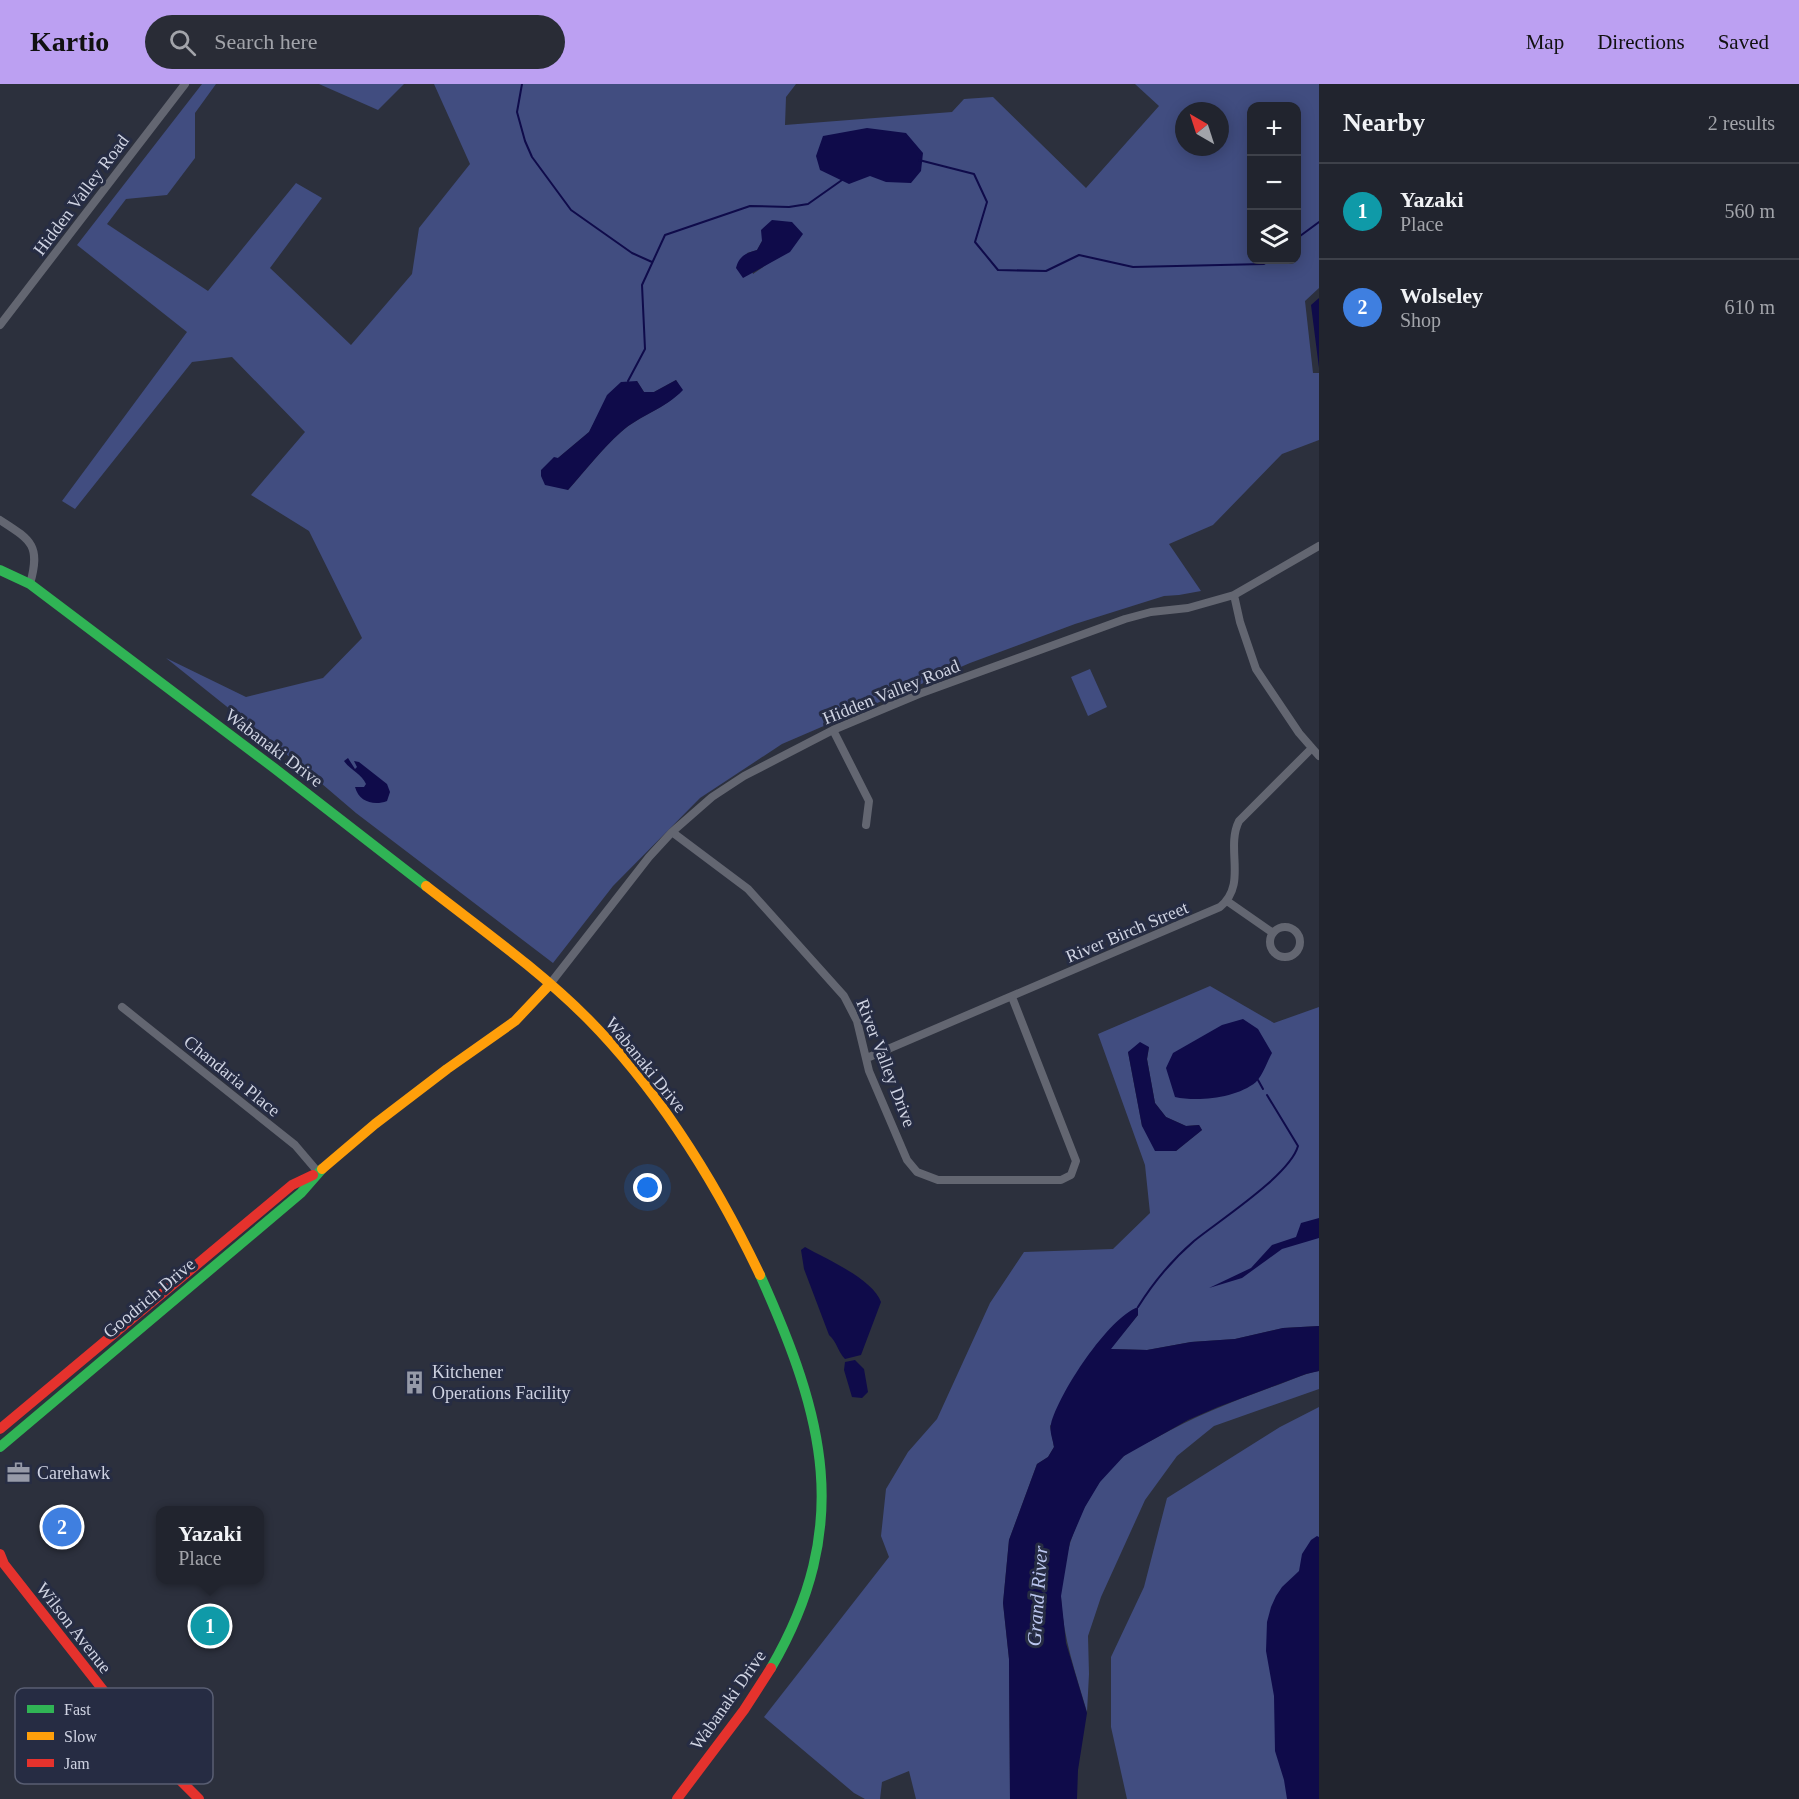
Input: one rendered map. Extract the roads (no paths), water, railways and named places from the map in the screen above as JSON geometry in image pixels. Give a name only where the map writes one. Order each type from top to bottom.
[{"type":"street","name":"Hidden Valley Road","points":[[0,325],[185,84]]},
{"type":"street","points":[[0,520],[25,535],[32,545],[36,563],[30,584]]},
{"type":"street","name":"Hidden Valley Road","points":[[550,984],[637,872],[672,832],[712,797],[744,776],[833,730],[919,694],[1125,619],[1151,612],[1188,608],[1234,595],[1319,546]]},
{"type":"street","name":"Wabanaki Drive","points":[[0,570],[30,584],[371,843],[550,984],[615,1049],[651,1092],[711,1182],[757,1266],[785,1331],[810,1402],[818,1445],[822,1513],[819,1544],[808,1588],[786,1645],[763,1684],[677,1799]]},
{"type":"street","points":[[1234,595],[1240,622],[1256,669],[1311,749],[1319,756]]},
{"type":"street","points":[[833,730],[869,801],[866,825]]},
{"type":"street","points":[[1273,933],[1227,901],[1233,890],[1236,875],[1234,834],[1239,821],[1311,749]]},
{"type":"street","name":"River Valley Drive","points":[[672,832],[748,889],[844,996],[857,1021],[869,1071],[907,1160],[917,1172],[938,1180],[1061,1180],[1071,1174],[1076,1161],[1012,997]]},
{"type":"street","name":"River Birch Street","points":[[867,1058],[1214,911],[1227,901]]},
{"type":"street","points":[[1284,927],[1296,931],[1300,941],[1296,953],[1287,957],[1277,954],[1270,945],[1273,933],[1284,927]]},
{"type":"street","name":"Goodrich Drive","points":[[0,1447],[301,1193],[318,1172],[375,1124],[515,1021],[550,984]]},
{"type":"street","name":"Chandaria Place","points":[[122,1007],[295,1145],[318,1172]]},
{"type":"street","name":"Goodrich Drive","points":[[0,1429],[292,1185],[318,1172]]},
{"type":"street","name":"Wilson Avenue","points":[[1,1560],[102,1688]]},
{"type":"street","name":"Wilson Avenue","points":[[184,1784],[199,1799]]},
{"type":"water","points":[[867,128],[906,133],[923,153],[921,171],[911,183],[886,182],[870,176],[849,184],[820,170],[816,156],[823,136]]},
{"type":"water","points":[[772,220],[792,222],[803,234],[790,252],[743,278],[736,268],[737,264],[744,256],[757,250],[762,241],[761,230]]},
{"type":"water","points":[[1319,298],[1319,368],[1311,305]]},
{"type":"water","points":[[676,380],[683,390],[676,397],[621,432],[568,490],[545,485],[541,470],[554,457],[558,458],[589,432],[607,395],[621,382],[637,381],[644,392],[654,392]]},
{"type":"water","points":[[348,758],[355,769],[357,767],[354,761],[359,762],[387,784],[390,792],[387,801],[372,803],[360,796],[355,787],[364,787],[366,784],[362,777],[344,761]]},
{"type":"water","points":[[1243,1019],[1258,1029],[1272,1053],[1256,1082],[1239,1092],[1228,1095],[1206,1099],[1175,1097],[1166,1068],[1173,1053],[1222,1025]]},
{"type":"water","points":[[1140,1042],[1149,1047],[1147,1059],[1155,1103],[1166,1117],[1186,1126],[1199,1125],[1202,1130],[1176,1151],[1155,1151],[1142,1126],[1128,1052]]},
{"type":"water","points":[[1319,1218],[1319,1238],[1282,1249],[1242,1278],[1209,1288],[1251,1268],[1272,1245],[1296,1237],[1301,1223]]},
{"type":"water","points":[[805,1247],[869,1285],[881,1302],[861,1355],[845,1359],[829,1335],[804,1269],[801,1250]]},
{"type":"water","name":"Grand River","points":[[1138,1307],[1138,1315],[1111,1349],[1147,1350],[1191,1342],[1235,1339],[1283,1328],[1319,1326],[1319,1371],[1188,1420],[1124,1456],[1100,1482],[1085,1507],[1070,1542],[1061,1596],[1066,1643],[1087,1713],[1078,1770],[1077,1799],[1010,1799],[1009,1659],[1003,1603],[1009,1540],[1037,1464],[1048,1457],[1054,1447],[1051,1426],[1064,1394],[1099,1341],[1126,1314]]},
{"type":"water","points":[[855,1360],[864,1369],[868,1392],[862,1398],[852,1397],[844,1370],[845,1362]]},
{"type":"water","points":[[1319,1537],[1319,1799],[1287,1799],[1275,1751],[1274,1696],[1266,1651],[1267,1622],[1276,1596],[1299,1571],[1302,1554],[1311,1540]]},
{"type":"waterway","points":[[522,84],[517,112],[532,157],[571,210],[632,253],[652,262]]},
{"type":"waterway","points":[[919,160],[974,174],[987,202],[975,242],[998,270],[1046,271],[1079,255],[1133,267],[1264,264]]},
{"type":"waterway","points":[[628,381],[645,349],[642,285],[665,235],[750,206],[789,207],[808,204],[842,180]]},
{"type":"waterway","points":[[1301,235],[1319,222]]},
{"type":"waterway","points":[[1258,1080],[1263,1089]]},
{"type":"waterway","points":[[1138,1307],[1163,1272],[1186,1248],[1268,1183],[1292,1158],[1298,1146],[1267,1095]]},
{"type":"place","name":"Kitchener Operations Facility","points":[[414,1382]]},
{"type":"place","name":"Carehawk","points":[[19,1473]]},
{"type":"place","name":"Wolseley","points":[[62,1527]]},
{"type":"place","name":"Yazaki","points":[[210,1626]]}]
